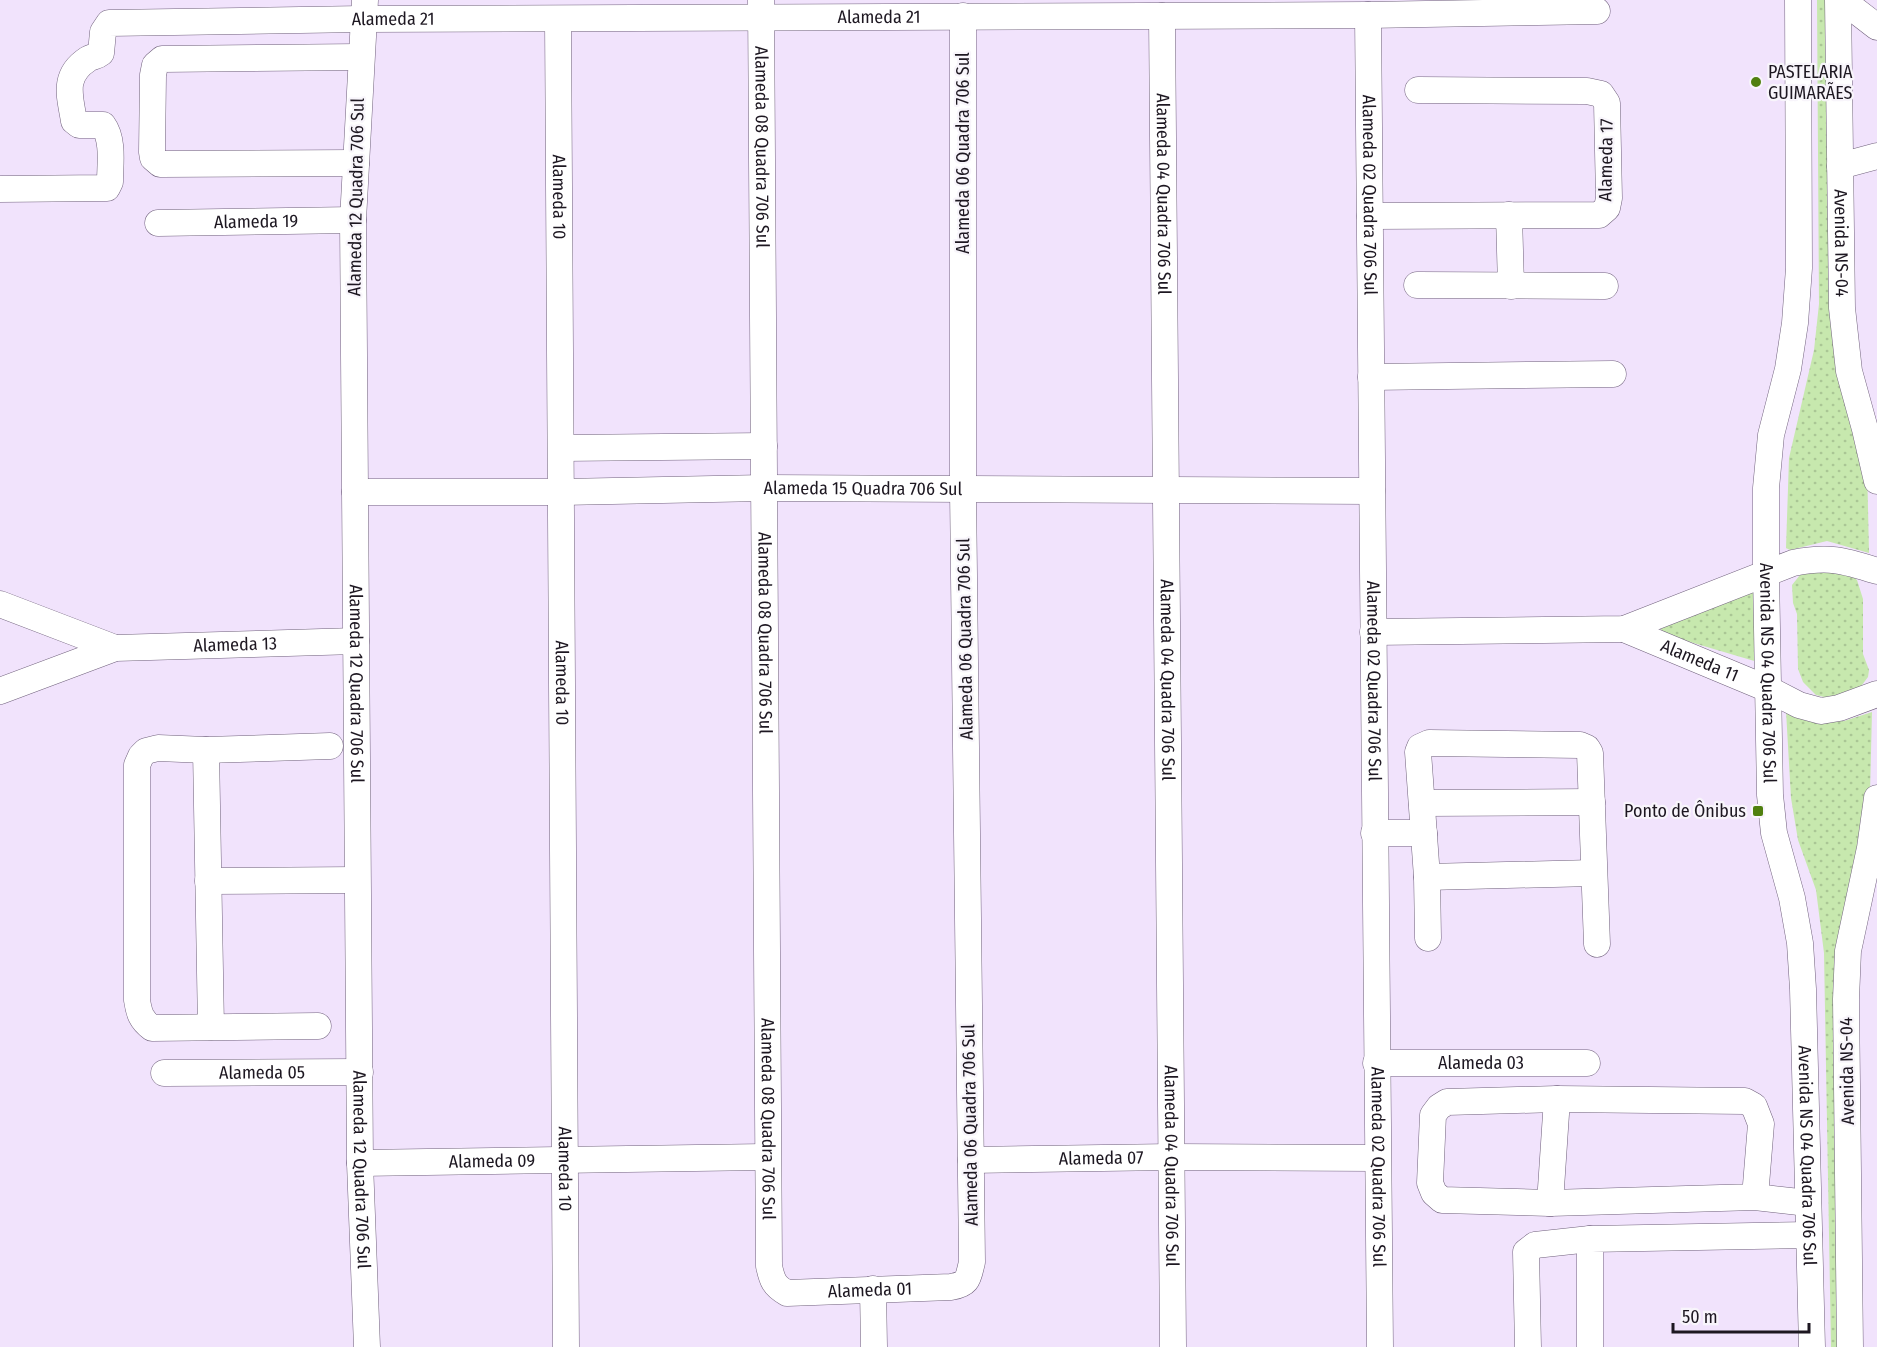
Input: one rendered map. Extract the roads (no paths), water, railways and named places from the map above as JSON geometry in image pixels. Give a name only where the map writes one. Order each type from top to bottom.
[{"type":"street","name":"Avenida NS 04 Quadra 706 Sul","points":[[1798,0],[1799,268],[1790,357],[1771,435],[1766,488],[1766,573],[1770,795],[1774,833],[1792,898],[1800,943],[1803,989],[1812,1347]]},
{"type":"street","points":[[1840,0],[1877,27]]},
{"type":"street","name":"Avenida NS-04","points":[[1840,0],[1842,308],[1849,371],[1877,481]]},
{"type":"street","name":"Alameda 21","points":[[0,189],[107,188],[110,182],[110,141],[107,130],[104,125],[79,125],[74,121],[70,78],[88,60],[101,52],[103,32],[109,23],[176,15],[363,10],[569,12],[728,8],[963,16],[1368,15],[1597,11]]},
{"type":"street","name":"Alameda 08 Quadra 706 Sul","points":[[761,8],[769,1266]]},
{"type":"street","name":"Alameda 12 Quadra 706 Sul","points":[[363,10],[353,220],[360,1163],[367,1347]]},
{"type":"street","name":"Alameda 10","points":[[566,1347],[562,448],[569,12]]},
{"type":"street","name":"Alameda 02 Quadra 706 Sul","points":[[1368,15],[1380,1347]]},
{"type":"street","name":"Alameda 06 Quadra 706 Sul","points":[[963,16],[963,490],[972,1262]]},
{"type":"street","name":"Alameda 04 Quadra 706 Sul","points":[[1162,16],[1173,1346]]},
{"type":"street","points":[[356,163],[160,164],[153,158],[152,152],[153,75],[155,65],[162,59],[360,57]]},
{"type":"street","name":"Alameda 17","points":[[1370,216],[1599,215],[1607,208],[1609,198],[1607,103],[1601,94],[1587,91],[1418,90]]},
{"type":"street","points":[[1840,165],[1877,156]]},
{"type":"street","points":[[1509,215],[1511,286]]},
{"type":"street","name":"Alameda 19","points":[[158,223],[353,220]]},
{"type":"street","points":[[1417,285],[1605,286]]},
{"type":"street","points":[[1371,377],[1613,374]]},
{"type":"street","points":[[562,448],[764,446]]},
{"type":"street","name":"Alameda 15 Quadra 706 Sul","points":[[355,492],[562,492],[764,488],[1372,491]]},
{"type":"street","name":"Alameda 11","points":[[1373,632],[1624,629],[1793,563],[1816,558],[1836,560],[1877,571]]},
{"type":"street","name":"Alameda 13","points":[[0,604],[115,648]]},
{"type":"street","name":"Alameda 11","points":[[1624,629],[1768,689],[1799,705],[1821,711],[1839,708],[1877,694]]},
{"type":"street","name":"Alameda 13","points":[[0,691],[115,648],[356,641]]},
{"type":"street","points":[[1428,938],[1418,752],[1420,747],[1429,743],[1580,745],[1587,748],[1590,753],[1597,944]]},
{"type":"street","points":[[318,1026],[152,1028],[140,1016],[137,1000],[137,765],[146,751],[159,748],[206,750],[330,746]]},
{"type":"street","points":[[206,750],[211,1028]]},
{"type":"street","name":"Avenida NS-04","points":[[1850,1347],[1846,999],[1848,951],[1870,848],[1877,798]]},
{"type":"street","points":[[1422,803],[1592,802]]},
{"type":"street","points":[[1374,833],[1424,833]]},
{"type":"street","points":[[1426,877],[1593,873]]},
{"type":"street","points":[[208,881],[357,880]]},
{"type":"street","name":"Alameda 03","points":[[1376,1063],[1587,1063]]},
{"type":"street","name":"Alameda 05","points":[[164,1073],[360,1072]]},
{"type":"street","points":[[1755,1197],[1761,1124],[1754,1106],[1744,1101],[1557,1099],[1447,1102],[1438,1107],[1433,1115],[1430,1183],[1434,1193],[1442,1200],[1550,1203],[1755,1197],[1808,1203]]},
{"type":"street","points":[[1550,1203],[1557,1099]]},
{"type":"street","name":"Alameda 09","points":[[360,1163],[767,1157]]},
{"type":"street","name":"Alameda 07","points":[[971,1160],[1171,1157],[1377,1158]]},
{"type":"street","points":[[1528,1347],[1526,1252],[1535,1245],[1590,1239],[1809,1235]]},
{"type":"street","points":[[1590,1239],[1590,1347]]},
{"type":"street","name":"Alameda 01","points":[[769,1266],[773,1282],[787,1293],[961,1285],[967,1281],[972,1262]]},
{"type":"street","points":[[873,1289],[874,1347]]},
{"type":"place","name":"PASTELARIA GUIMARÃES","points":[[1756,82]]},
{"type":"place","name":"Ponto de Ônibus","points":[[1758,811]]}]
